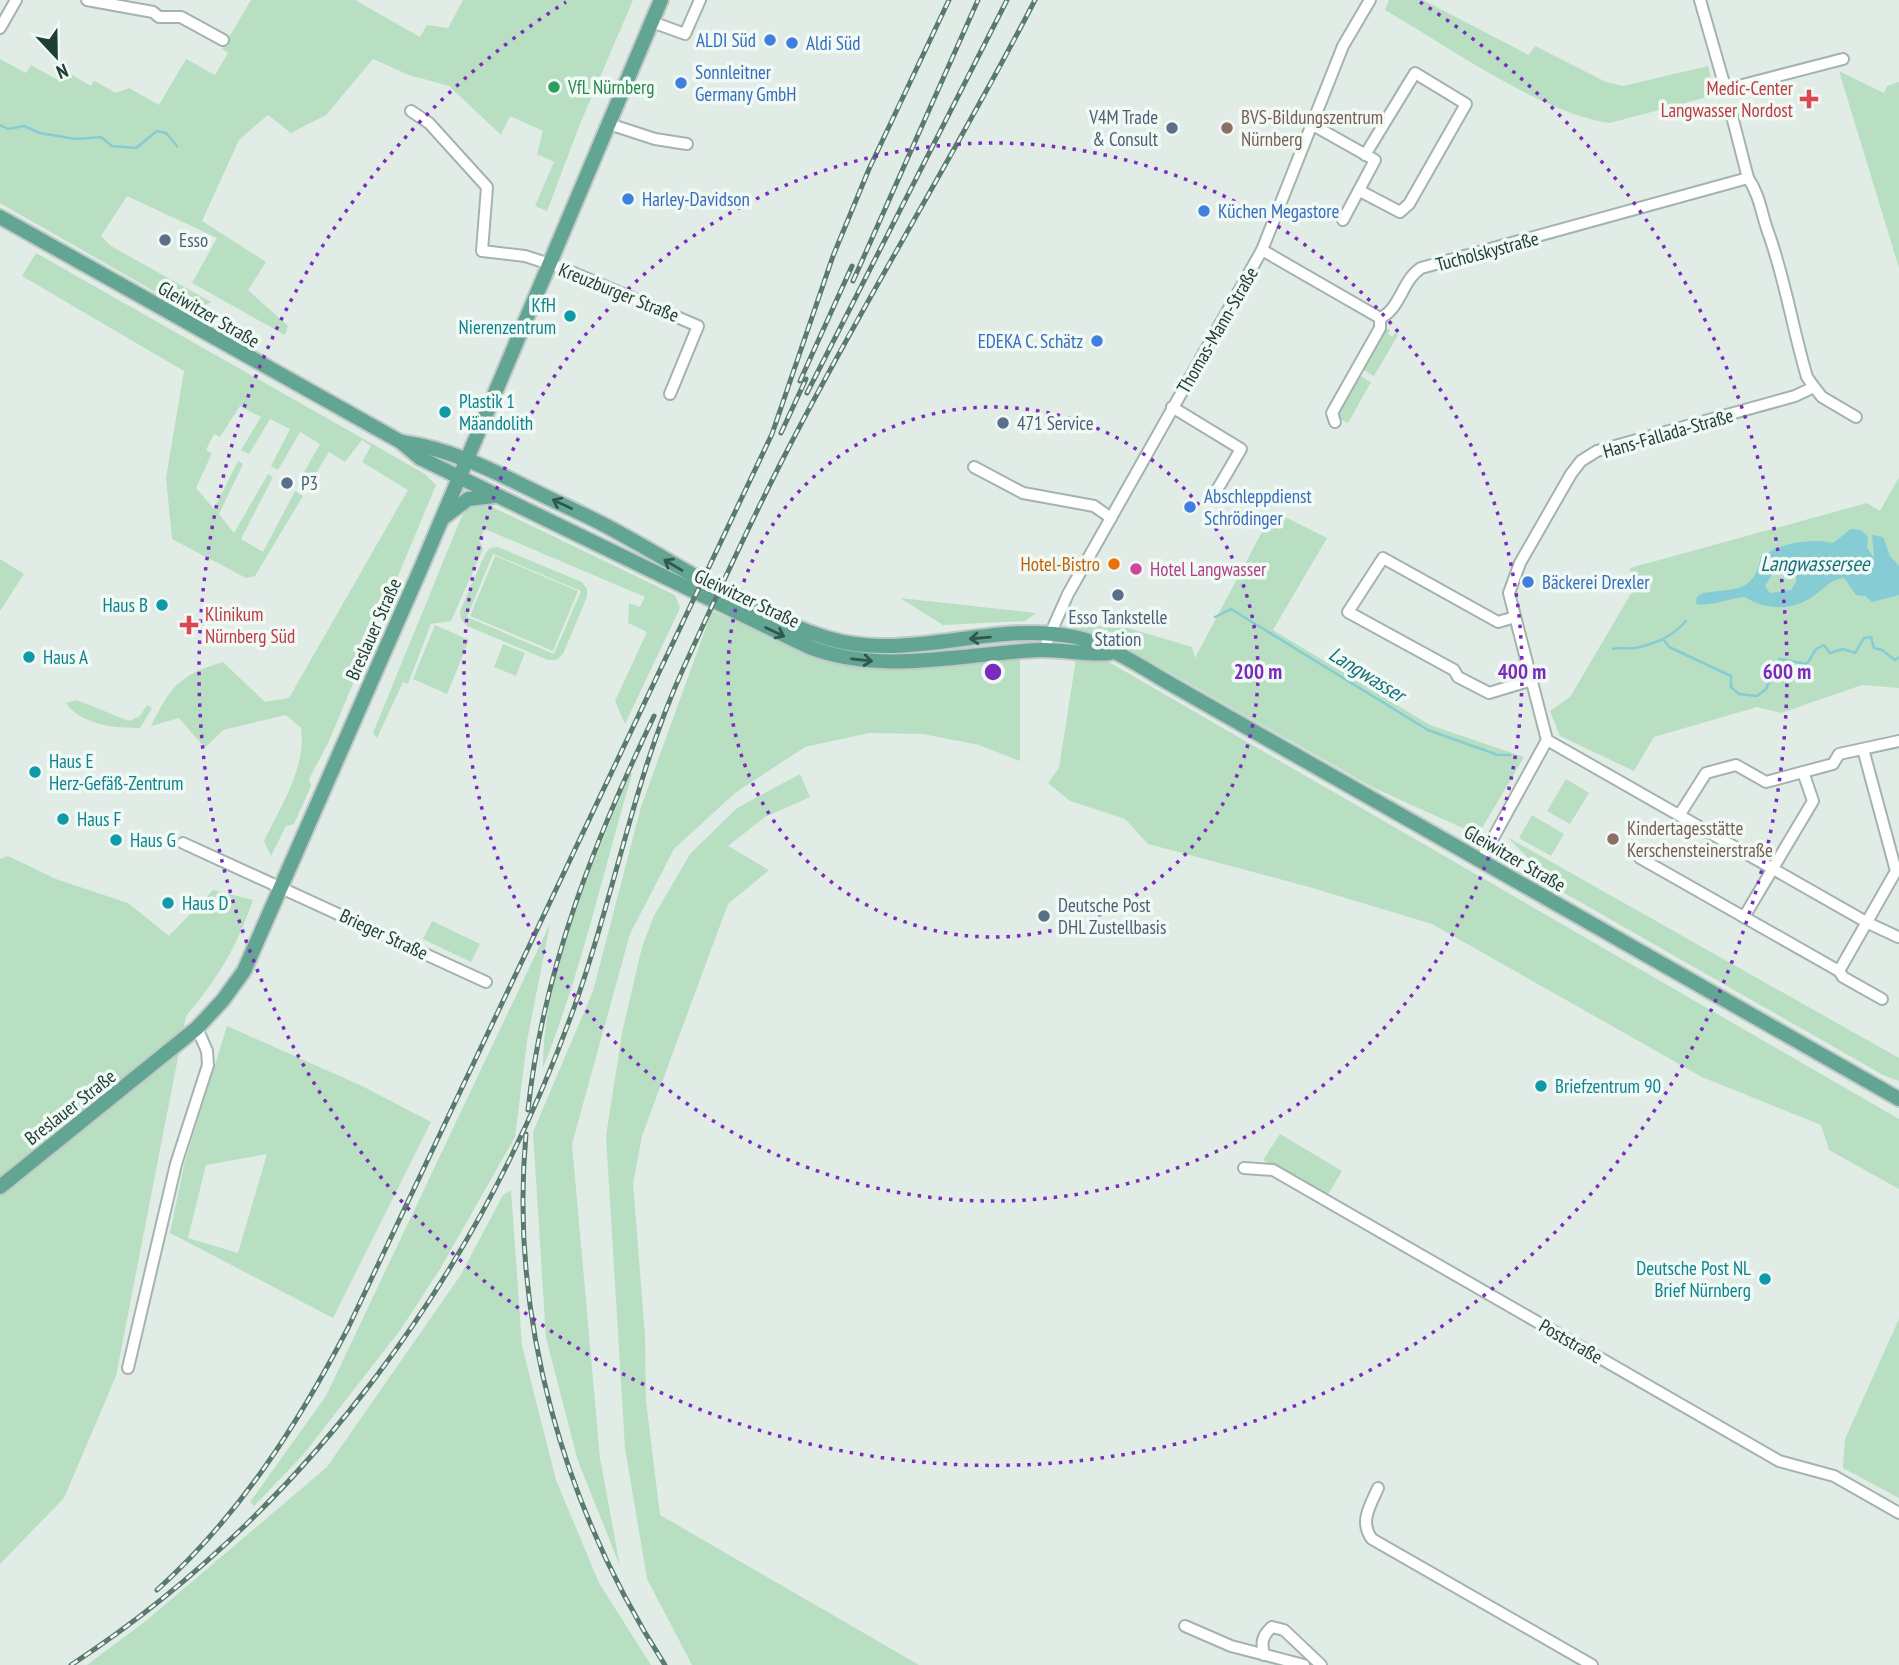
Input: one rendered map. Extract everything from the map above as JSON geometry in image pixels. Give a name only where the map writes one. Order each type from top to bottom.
[{"type":"main road","name":"Breslauer Straße","points":[[0,1187],[197,1028],[223,1000],[244,971],[443,518],[458,475],[662,0]]},
{"type":"main road","name":"Gleiwitzer Straße","points":[[0,217],[401,442],[420,458],[717,605],[825,653],[858,660],[898,661],[1045,650],[1110,653]]},
{"type":"main road","name":"Gleiwitzer Straße","points":[[401,442],[428,445],[465,459],[612,529],[706,583],[829,639],[880,646],[1048,634],[1096,643],[1899,1099]]},
{"type":"main road","points":[[443,518],[471,497],[499,495]]},
{"type":"street","points":[[0,28],[4,11],[16,0]]},
{"type":"street","points":[[87,0],[153,12],[159,17],[181,17],[223,40]]},
{"type":"street","points":[[652,22],[685,34],[700,0]]},
{"type":"street","name":"Thomas-Mann-Straße","points":[[1045,650],[1048,634],[1172,407],[1262,250],[1343,46],[1370,0]]},
{"type":"street","points":[[1700,0],[1727,86],[1735,87],[1843,59]]},
{"type":"street","points":[[1360,191],[1400,212],[1409,204],[1466,104],[1415,73],[1365,155]]},
{"type":"street","points":[[411,111],[429,123],[486,187],[482,251],[548,263]]},
{"type":"street","points":[[1732,116],[1748,178],[1756,190],[1785,278],[1784,291],[1807,377],[1822,397],[1856,416]]},
{"type":"street","points":[[609,124],[655,139],[687,144]]},
{"type":"street","points":[[1311,124],[1375,160],[1343,220]]},
{"type":"street","name":"Tucholskystraße","points":[[1335,422],[1332,413],[1380,328],[1380,318],[1390,313],[1408,279],[1421,268],[1748,178]]},
{"type":"street","points":[[1262,250],[1380,318]]},
{"type":"street","name":"Kreuzburger Straße","points":[[548,263],[698,326],[670,394]]},
{"type":"street","name":"Hans-Fallada-Straße","points":[[1548,740],[1509,593],[1512,579],[1571,474],[1581,461],[1597,451],[1795,396],[1814,387]]},
{"type":"street","points":[[1172,407],[1241,449],[1217,490]]},
{"type":"street","points":[[974,467],[1023,493],[1094,506],[1111,518]]},
{"type":"street","points":[[1515,617],[1498,622],[1383,558],[1348,612],[1454,670],[1458,677],[1489,693],[1532,680]]},
{"type":"street","points":[[1481,860],[1548,740],[1898,937]]},
{"type":"street","points":[[1680,814],[1706,773],[1736,765],[1766,782],[1833,764],[1839,754],[1899,741]]},
{"type":"street","points":[[1839,971],[1896,870],[1863,749]]},
{"type":"street","points":[[1744,918],[1812,801],[1803,772]]},
{"type":"street","name":"Brieger Straße","points":[[183,842],[486,982]]},
{"type":"street","points":[[1633,849],[1640,858],[1839,971],[1843,977],[1882,999]]},
{"type":"street","points":[[128,1368],[176,1164],[208,1065],[207,1051],[197,1028]]},
{"type":"street","name":"Poststraße","points":[[1244,1168],[1273,1170],[1779,1461],[1834,1476],[1899,1513]]},
{"type":"street","points":[[1378,1488],[1364,1520],[1366,1531],[1372,1539],[1592,1665]]},
{"type":"street","points":[[1185,1626],[1231,1646],[1304,1665]]},
{"type":"street","points":[[1260,1654],[1264,1634],[1272,1627],[1282,1628],[1321,1665]]},
{"type":"green space","points":[[251,0],[355,0],[420,37],[427,25],[448,28],[463,0],[633,0],[580,124],[547,211],[535,206],[554,162],[537,154],[543,131],[510,116],[501,135],[449,86],[409,75],[373,59],[326,115],[291,133],[268,115],[239,140],[202,221],[266,262],[248,290],[288,326],[285,335],[192,283],[217,238],[127,196],[101,236],[111,246],[211,302],[203,307],[199,317],[0,203],[0,59],[26,73],[31,65],[58,80],[64,70],[91,86],[94,81],[116,93],[129,88],[159,105],[186,59],[215,75],[228,53],[222,49]]},
{"type":"green space","points":[[1389,0],[1423,0],[1529,55],[1535,46],[1606,82],[1623,86],[1708,66],[1715,95],[1610,123],[1584,117],[1525,93],[1465,59],[1385,10]]},
{"type":"green space","points":[[1839,71],[1884,93],[1887,86],[1899,82],[1899,268]]},
{"type":"green space","points":[[36,253],[425,474],[436,485],[329,741],[309,779],[311,786],[294,824],[286,826],[271,856],[264,841],[296,772],[302,743],[301,728],[286,715],[223,730],[205,748],[179,718],[151,726],[164,701],[178,684],[196,672],[223,662],[265,702],[289,698],[408,490],[362,462],[371,446],[362,440],[345,462],[329,452],[308,486],[299,481],[320,444],[300,432],[278,470],[271,466],[290,429],[270,419],[249,454],[241,450],[261,417],[240,406],[220,437],[214,434],[206,450],[212,453],[196,488],[214,509],[238,461],[243,464],[219,514],[234,533],[268,474],[273,477],[241,539],[263,552],[295,491],[303,496],[255,576],[246,578],[172,539],[166,478],[184,371],[22,276]]},
{"type":"green space","points":[[1384,327],[1390,330],[1388,334],[1392,337],[1395,333],[1398,335],[1374,376],[1360,368]]},
{"type":"green space","points":[[1357,374],[1371,382],[1348,423],[1333,415]]},
{"type":"green space","points":[[1899,477],[1899,688],[1862,685],[1781,713],[1757,707],[1654,737],[1634,771],[1560,736],[1550,711],[1570,697],[1632,592],[1630,568],[1867,503],[1880,511]]},
{"type":"green space","points":[[482,502],[675,595],[680,608],[625,724],[615,701],[647,632],[628,623],[629,603],[640,607],[645,597],[485,529],[479,540],[483,549],[451,621],[431,624],[408,684],[403,682],[377,738],[373,733],[461,518],[469,507]]},
{"type":"green space","points":[[1273,511],[1327,538],[1273,630],[1430,725],[1524,757],[1478,835],[1372,787],[1130,650],[1072,631],[1071,624],[1128,628],[1192,647],[1195,658]]},
{"type":"green space","points":[[498,547],[582,582],[587,589],[587,597],[563,654],[556,660],[548,660],[467,626],[461,619],[460,611],[490,548]],"holes":[[[493,554],[581,591],[554,654],[467,617]]]},
{"type":"green space","points":[[495,556],[578,591],[553,651],[470,616]]},
{"type":"green space","points":[[0,559],[24,574],[0,611]]},
{"type":"green space","points":[[900,598],[1036,613],[1025,621],[943,625]]},
{"type":"green space","points":[[712,611],[822,658],[862,669],[1020,660],[1020,761],[979,745],[923,734],[869,733],[805,747],[735,793],[674,849],[630,934],[572,1144],[600,1458],[620,1566],[578,1461],[546,1338],[533,1132],[593,991],[641,807]]},
{"type":"green space","points":[[435,625],[469,640],[447,694],[413,679]]},
{"type":"green space","points":[[503,644],[525,653],[516,676],[494,667]]},
{"type":"green space","points":[[1076,659],[1107,661],[1899,1119],[1899,1189],[1829,1150],[1821,1125],[1702,1077],[1432,924],[1309,887],[1148,844],[1125,819],[1070,801],[1048,783],[1059,768]]},
{"type":"green space","points":[[77,700],[129,721],[140,716],[147,705],[152,708],[140,728],[120,727],[99,724],[80,716],[66,703]]},
{"type":"green space","points":[[630,773],[632,774],[580,959],[543,1068],[545,1031],[561,955],[587,880]]},
{"type":"green space","points":[[800,774],[810,797],[765,817],[728,846],[769,870],[728,904],[642,1136],[633,1184],[645,1335],[646,1401],[660,1515],[919,1665],[692,1665],[647,1579],[625,1448],[606,1136],[622,1033],[642,947],[654,916],[690,854],[737,808]]},
{"type":"green space","points":[[1566,779],[1589,793],[1570,824],[1547,811]]},
{"type":"green space","points":[[1532,815],[1564,834],[1551,856],[1519,838]]},
{"type":"green space","points":[[1507,837],[1899,1058],[1899,1081],[1883,1075],[1561,891]]},
{"type":"green space","points":[[8,856],[56,879],[128,903],[169,936],[213,890],[253,900],[226,961],[186,1016],[116,1376],[64,1498],[0,1564],[0,859]]},
{"type":"green space","points":[[432,921],[480,944],[471,962],[423,939]]},
{"type":"green space","points":[[550,924],[527,1041],[515,1137],[440,1269],[401,1329],[303,1455],[254,1506],[250,1502],[326,1396]]},
{"type":"green space","points":[[227,1026],[362,1086],[431,1122],[333,1318],[170,1233],[184,1165]],"holes":[[[267,1154],[238,1253],[188,1238],[206,1165]]]},
{"type":"green space","points":[[1280,1134],[1342,1171],[1327,1196],[1263,1160]]},
{"type":"green space","points":[[511,1190],[522,1346],[556,1480],[599,1583],[651,1665],[87,1665],[147,1620],[327,1467],[460,1276],[503,1195]]},
{"type":"green space","points":[[1899,1319],[1899,1498],[1843,1468],[1845,1439]]},
{"type":"water","name":"Langwassersee","points":[[1851,529],[1861,530],[1868,537],[1867,547],[1874,558],[1872,535],[1883,537],[1890,556],[1899,566],[1899,595],[1872,602],[1865,596],[1856,595],[1844,578],[1831,583],[1804,602],[1787,607],[1769,606],[1745,597],[1696,604],[1697,597],[1703,593],[1734,589],[1748,583],[1758,569],[1761,557],[1777,548],[1805,542],[1833,543]],"holes":[[[1791,569],[1797,580],[1791,590],[1770,593],[1765,586],[1775,570]]]},
{"type":"waterway","points":[[0,125],[8,129],[24,126],[40,133],[76,139],[101,137],[112,146],[136,148],[157,131],[166,133],[177,146]]},
{"type":"waterway","name":"Langwasser","points":[[1215,617],[1231,609],[1428,730],[1498,755],[1510,755]]},
{"type":"waterway","name":"Langwasser","points":[[1613,649],[1636,648],[1657,641],[1670,635],[1686,621]]},
{"type":"waterway","name":"Langwasser","points":[[1664,640],[1669,647],[1731,676],[1731,687],[1739,694],[1757,696],[1766,689],[1779,659],[1807,664],[1816,649],[1824,645],[1830,653],[1843,649],[1855,653],[1864,638],[1871,637],[1874,648],[1882,650],[1895,660],[1899,657]]},
{"type":"railway","points":[[157,1590],[214,1532],[264,1468],[308,1400],[348,1328],[772,434],[833,256],[869,169],[949,0]]},
{"type":"railway","points":[[853,281],[978,0]]},
{"type":"railway","points":[[807,393],[1007,0]]},
{"type":"railway","points":[[71,1665],[157,1603],[237,1534],[310,1458],[377,1376],[437,1289],[490,1198],[536,1103],[575,1005],[651,751],[683,669],[789,447],[1035,0]]},
{"type":"railway","points":[[800,381],[852,266]]},
{"type":"railway","points":[[781,433],[806,379]]},
{"type":"railway","points":[[528,1110],[546,1007],[574,908],[611,811],[654,716]]},
{"type":"railway","points":[[526,1134],[523,1204],[526,1274],[536,1343],[552,1411],[573,1478],[599,1543],[630,1605],[665,1665]]},
{"type":"place","name":"ALDI Süd","points":[[770,40]]},
{"type":"place","name":"Aldi Süd","points":[[792,43]]},
{"type":"place","name":"Sonnleitner Germany GmbH","points":[[681,83]]},
{"type":"place","name":"VfL Nürnberg","points":[[554,87]]},
{"type":"place","name":"Medic-Center Langwasser Nordost","points":[[1809,99]]},
{"type":"place","name":"V4M Trade & Consult","points":[[1172,128]]},
{"type":"place","name":"BVS-Bildungszentrum Nürnberg","points":[[1227,128]]},
{"type":"place","name":"Harley-Davidson","points":[[628,199]]},
{"type":"place","name":"Küchen Megastore","points":[[1204,211]]},
{"type":"place","name":"Esso","points":[[165,240]]},
{"type":"place","name":"KfH Nierenzentrum","points":[[570,316]]},
{"type":"place","name":"EDEKA C. Schätz","points":[[1097,341]]},
{"type":"place","name":"Plastik 1 Mäandolith","points":[[445,412]]},
{"type":"place","name":"471 Service","points":[[1003,423]]},
{"type":"place","name":"P3","points":[[287,483]]},
{"type":"place","name":"Abschleppdienst Schrödinger","points":[[1190,507]]},
{"type":"place","name":"Hotel-Bistro","points":[[1114,564]]},
{"type":"place","name":"Hotel Langwasser","points":[[1136,569]]},
{"type":"place","name":"Bäckerei Drexler","points":[[1528,582]]},
{"type":"place","name":"Esso Tankstelle Station","points":[[1118,595]]},
{"type":"place","name":"Haus B","points":[[162,605]]},
{"type":"place","name":"Klinikum Nürnberg Süd","points":[[189,625]]},
{"type":"place","name":"Haus A","points":[[29,657]]},
{"type":"place","name":"Haus E Herz-Gefäß-Zentrum","points":[[35,772]]},
{"type":"place","name":"Haus F","points":[[63,819]]},
{"type":"place","name":"Kindertagesstätte Kerschensteinerstraße","points":[[1613,839]]},
{"type":"place","name":"Haus G","points":[[116,840]]},
{"type":"place","name":"Haus D","points":[[168,903]]},
{"type":"place","name":"Deutsche Post DHL Zustellbasis","points":[[1044,916]]},
{"type":"place","name":"Briefzentrum 90","points":[[1541,1086]]},
{"type":"place","name":"Deutsche Post NL Brief Nürnberg","points":[[1765,1279]]}]
